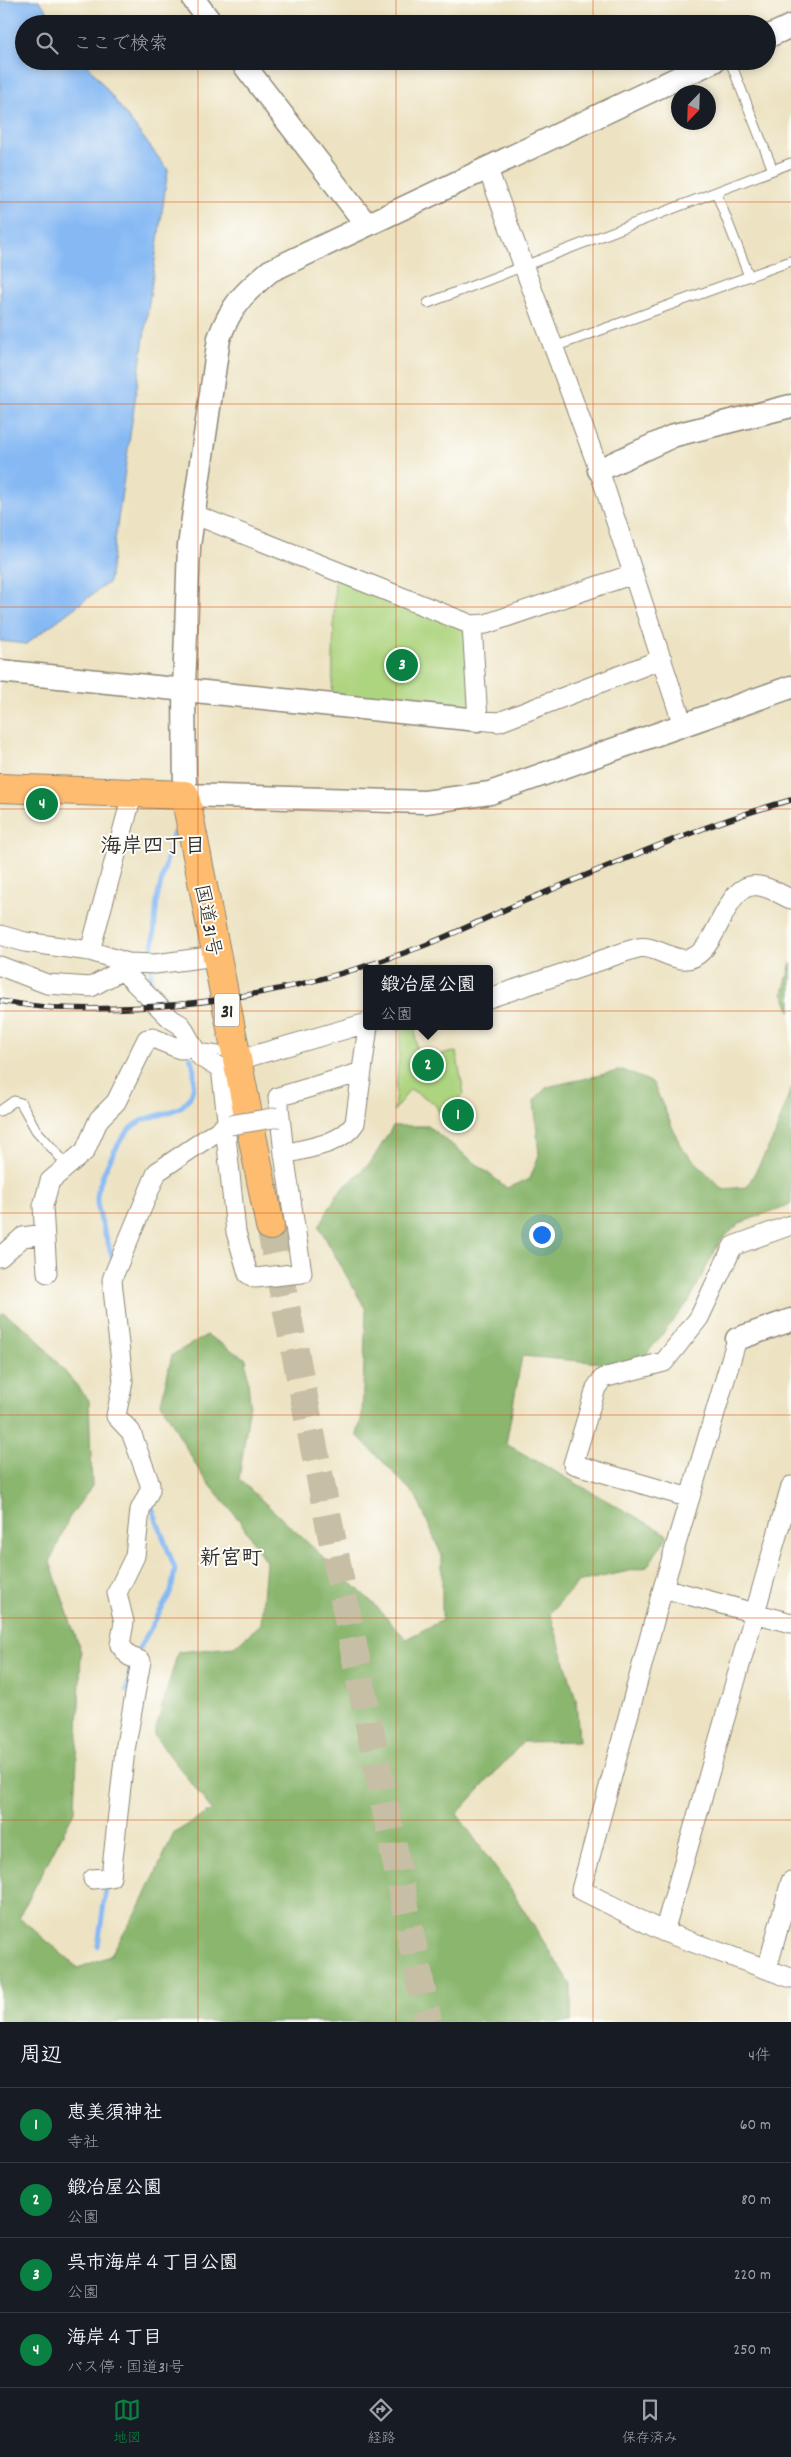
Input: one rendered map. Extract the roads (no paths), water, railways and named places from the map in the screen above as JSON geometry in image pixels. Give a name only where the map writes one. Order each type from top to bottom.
[{"type":"highway","points":[[0,788],[185,795]]},
{"type":"highway","name":"国道31号","points":[[185,795],[270,1226]]},
{"type":"street","points":[[194,0],[205,15]]},
{"type":"street","points":[[776,33],[791,26]]},
{"type":"street","points":[[248,70],[366,224]]},
{"type":"street","points":[[695,70],[270,271],[243,294],[228,315],[219,338],[189,546],[184,690],[185,795],[425,802],[454,800],[490,793],[791,687]]},
{"type":"street","points":[[487,167],[599,470],[683,725]]},
{"type":"street","points":[[599,470],[675,435],[791,406]]},
{"type":"street","points":[[193,514],[472,625],[486,624],[633,574]]},
{"type":"street","points":[[472,625],[478,720]]},
{"type":"street","points":[[0,670],[499,722],[662,659]]},
{"type":"street","points":[[90,951],[133,792]]},
{"type":"street","points":[[493,997],[640,947],[677,958],[690,959],[700,953],[710,942],[732,900],[739,891],[748,885],[761,886],[791,899]]},
{"type":"street","points":[[0,935],[25,942],[90,951],[138,965],[171,1020],[181,1025],[188,1048]]},
{"type":"street","points":[[0,966],[46,984],[92,987],[138,965],[216,956]]},
{"type":"street","points":[[237,1057],[363,1026]]},
{"type":"street","points":[[284,1154],[332,1141],[349,1133],[355,1123],[366,1030]]},
{"type":"street","points":[[47,1273],[43,1206],[50,1181],[85,1151],[100,1119],[116,1102],[147,1039],[152,1038],[188,1048],[221,1068],[236,1232],[248,1274],[255,1278],[302,1272],[284,1154],[278,1097],[362,1072]]},
{"type":"street","points":[[100,1878],[125,1750],[135,1658],[120,1644],[124,1622],[117,1593],[135,1556],[140,1510],[147,1496],[150,1484],[131,1432],[116,1416],[123,1381],[112,1280],[157,1172],[227,1126],[279,1117]]},
{"type":"street","points":[[690,1498],[572,1464],[596,1388],[603,1378],[664,1362],[699,1318],[732,1246],[791,1225]]},
{"type":"street","points":[[0,1257],[24,1237],[44,1234]]},
{"type":"street","points":[[791,1320],[737,1339],[663,1588],[581,1890],[664,1932],[791,1978]]},
{"type":"street","points":[[664,1932],[791,1486]]},
{"type":"street","points":[[663,1588],[791,1623]]},
{"type":"street","points":[[767,1969],[791,1881]]},
{"type":"lane","points":[[734,70],[773,170]]},
{"type":"lane","points":[[428,303],[791,163]]},
{"type":"lane","points":[[716,192],[749,276]]},
{"type":"lane","points":[[554,347],[791,261]]},
{"type":"lane","points":[[188,1048],[237,1057]]},
{"type":"lane","points":[[0,1111],[14,1101],[21,1103],[36,1130],[68,1166]]},
{"type":"water","points":[[0,0],[39,0],[50,15],[15,15],[15,70],[92,70],[168,170],[109,582],[26,644],[0,641]]},
{"type":"waterway","points":[[155,992],[150,982],[157,899],[173,834]]},
{"type":"waterway","points":[[113,1260],[101,1222],[97,1201],[104,1172],[121,1140],[133,1126],[151,1117],[170,1112],[186,1103],[194,1082],[194,1072],[190,1057]]},
{"type":"waterway","points":[[136,1654],[171,1592],[175,1569],[150,1502]]},
{"type":"waterway","points":[[127,1690],[132,1662]]},
{"type":"waterway","points":[[98,1946],[107,1882]]},
{"type":"tunnel","points":[[270,1226],[428,2022]]},
{"type":"railway","points":[[367,965],[453,934],[527,900],[658,846],[724,821],[791,800]]},
{"type":"railway","points":[[0,1001],[58,1008],[106,1009],[153,1007],[200,1002],[293,986],[363,966]]},
{"type":"place","name":"呉市海岸４丁目公園","points":[[402,665]]},
{"type":"place","name":"海岸４丁目","points":[[42,804]]},
{"type":"place","name":"鍛冶屋公園","points":[[428,1065]]},
{"type":"place","name":"恵美須神社","points":[[458,1115]]},
{"type":"district","name":"海岸四丁目","points":[[153,845]]},
{"type":"district","name":"新宮町","points":[[231,1557]]}]
